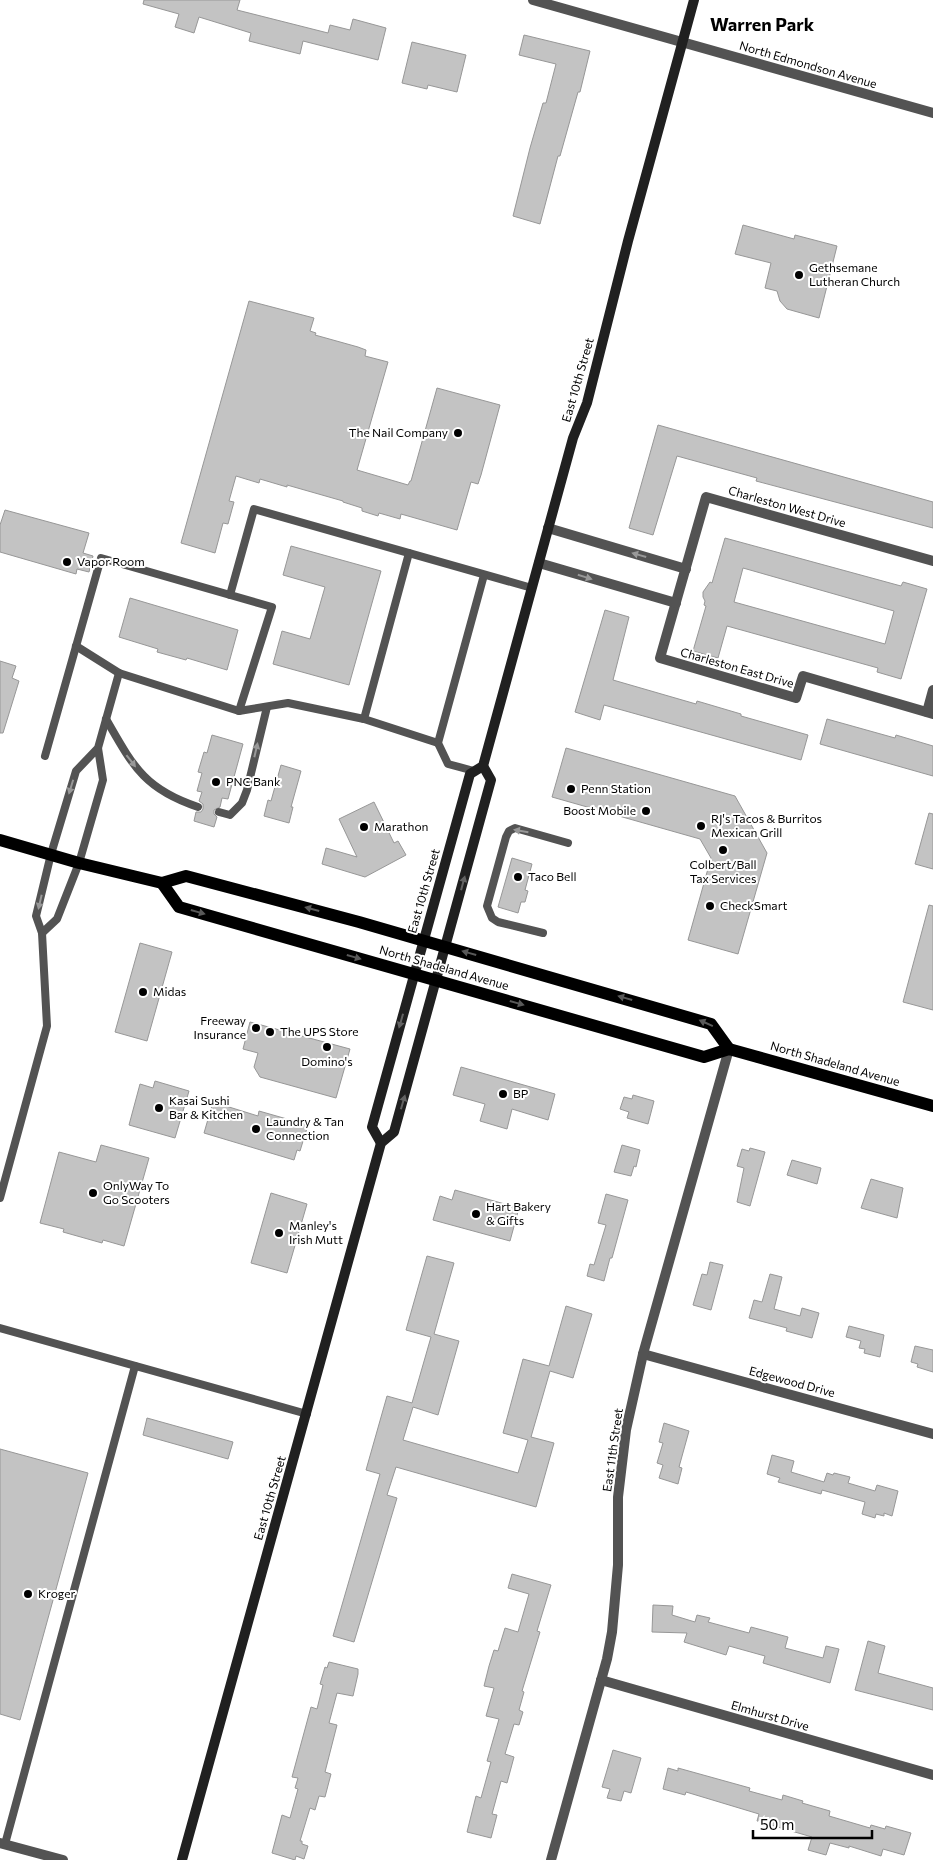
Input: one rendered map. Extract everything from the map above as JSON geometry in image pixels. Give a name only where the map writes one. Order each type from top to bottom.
[{"type":"main road","name":"East 10th Street","points":[[381,1143],[372,1127],[470,774],[478,769],[532,588],[573,438],[587,403],[630,231],[694,0]]},
{"type":"main road","name":"East 10th Street","points":[[182,1860],[381,1143],[394,1132],[446,947],[491,780],[478,769]]},
{"type":"main road","name":"North Shadeland Avenue","points":[[0,840],[79,863],[162,883],[186,876],[446,947],[711,1024],[729,1049]]},
{"type":"main road","name":"North Shadeland Avenue","points":[[162,883],[179,907],[704,1057],[729,1049],[933,1106]]},
{"type":"street","name":"North Edmondson Avenue","points":[[533,0],[933,113]]},
{"type":"street","name":"Charleston West Drive","points":[[676,604],[706,497],[933,561]]},
{"type":"street","points":[[548,528],[686,569]]},
{"type":"street","points":[[539,563],[676,604]]},
{"type":"street","name":"Charleston East Drive","points":[[676,604],[660,658],[796,698],[803,676],[930,713]]},
{"type":"street","points":[[930,713],[933,690]]},
{"type":"street","name":"East 11th Street","points":[[552,1860],[607,1660],[618,1565],[618,1497],[626,1430],[644,1354],[729,1049]]},
{"type":"street","name":"Edgewood Drive","points":[[644,1354],[933,1434]]},
{"type":"street","name":"Elmhurst Drive","points":[[601,1680],[933,1776]]},
{"type":"street","points":[[2,1844],[64,1860]]},
{"type":"lane","points":[[230,595],[254,509],[532,588]]},
{"type":"lane","points":[[364,719],[409,553]]},
{"type":"lane","points":[[45,756],[101,558],[272,606],[239,711]]},
{"type":"lane","points":[[478,769],[448,764],[438,742],[484,575]]},
{"type":"lane","points":[[76,646],[119,673],[239,711],[288,702],[364,719],[438,742]]},
{"type":"lane","points":[[42,933],[57,919],[79,863],[103,780],[98,748],[119,673]]},
{"type":"lane","points":[[219,812],[230,814],[242,803],[247,790],[266,707]]},
{"type":"lane","points":[[106,719],[126,754],[146,780],[175,799],[198,807]]},
{"type":"lane","points":[[0,1198],[47,1026],[42,933],[36,916],[51,854],[76,771],[98,748]]},
{"type":"lane","points":[[543,934],[498,922],[492,918],[489,912],[487,906],[506,836],[509,831],[515,828],[568,843]]},
{"type":"lane","points":[[0,1328],[306,1414]]},
{"type":"lane","points":[[2,1844],[135,1366]]},
{"type":"building","points":[[144,0],[240,0],[237,10],[328,33],[330,25],[350,30],[353,19],[386,28],[378,60],[303,41],[300,54],[249,41],[251,33],[199,17],[194,33],[175,27],[179,14],[143,4]]},
{"type":"building","points":[[524,35],[590,51],[580,92],[578,92],[560,156],[558,156],[540,224],[513,216],[530,148],[543,103],[546,103],[556,64],[519,55]]},
{"type":"building","points":[[412,42],[466,55],[457,92],[428,85],[427,89],[402,83]]},
{"type":"building","name":"Gethsemane Lutheran Church","points":[[743,225],[794,239],[795,235],[837,246],[819,318],[787,309],[780,301],[777,291],[765,288],[771,263],[735,254]]},
{"type":"building","points":[[249,301],[314,318],[310,331],[316,333],[315,335],[358,347],[366,350],[365,356],[388,362],[357,470],[408,485],[411,481],[437,388],[500,405],[478,484],[471,482],[457,530],[401,514],[400,519],[379,513],[378,516],[362,511],[362,508],[343,501],[287,485],[287,487],[260,479],[259,483],[236,476],[229,501],[234,502],[228,524],[223,523],[215,553],[181,543]]},
{"type":"building","points":[[658,425],[933,502],[933,528],[756,481],[757,478],[677,456],[653,535],[629,528]]},
{"type":"building","points":[[5,510],[89,533],[83,553],[93,556],[89,572],[77,569],[76,574],[0,552],[0,525]]},
{"type":"building","points":[[725,538],[901,586],[903,582],[927,589],[901,679],[877,672],[878,668],[727,626],[718,658],[693,651],[706,606],[704,605],[703,592],[710,582],[712,583]],"holes":[[[743,568],[894,611],[885,644],[734,602]]]},
{"type":"building","points":[[291,546],[381,571],[349,685],[273,664],[282,631],[310,639],[325,587],[283,575]]},
{"type":"building","points":[[130,598],[238,630],[227,670],[187,658],[186,660],[157,652],[158,649],[119,637]]},
{"type":"building","points":[[605,610],[629,617],[613,680],[696,704],[697,701],[808,735],[801,760],[604,705],[600,720],[575,712]]},
{"type":"building","points":[[0,661],[16,666],[12,678],[19,681],[3,733],[0,733]]},
{"type":"building","points":[[827,719],[895,738],[896,735],[933,746],[933,776],[820,744]]},
{"type":"building","name":"PNC Bank","points":[[212,735],[243,744],[228,799],[222,798],[220,807],[214,810],[214,814],[217,817],[214,827],[194,821],[196,812],[201,812],[203,809],[203,804],[199,801],[202,792],[197,791],[202,773],[198,772],[204,752],[207,753]]},
{"type":"building","points":[[566,748],[735,796],[767,853],[738,954],[688,940],[711,858],[700,839],[552,797]]},
{"type":"building","points":[[281,765],[301,771],[291,807],[293,807],[289,823],[264,816],[268,800],[271,801]]},
{"type":"building","points":[[374,802],[394,843],[398,841],[406,855],[365,877],[322,864],[326,848],[357,857],[339,819]]},
{"type":"building","points":[[929,813],[933,814],[933,869],[915,864]]},
{"type":"building","name":"Taco Bell","points":[[512,858],[532,864],[525,890],[528,891],[525,902],[521,902],[518,913],[498,907]]},
{"type":"building","points":[[929,905],[933,906],[933,1010],[903,1002]]},
{"type":"building","name":"Midas","points":[[140,943],[172,952],[147,1041],[115,1032]]},
{"type":"building","points":[[250,1022],[350,1049],[336,1098],[260,1077],[254,1067],[258,1053],[243,1049]]},
{"type":"building","points":[[461,1067],[555,1094],[548,1120],[512,1109],[507,1129],[480,1121],[485,1104],[453,1095]]},
{"type":"building","name":"Kasai Sushi Bar & Kitchen","points":[[155,1081],[189,1091],[175,1138],[129,1125],[140,1084],[153,1088]]},
{"type":"building","points":[[633,1095],[654,1101],[648,1124],[627,1118],[629,1112],[620,1109],[624,1097],[632,1099]]},
{"type":"building","name":"Laundry & Tan Connection","points":[[213,1102],[258,1116],[259,1111],[308,1125],[300,1151],[297,1150],[294,1160],[204,1133]]},
{"type":"building","name":"OnlyWay To Go Scooters","points":[[101,1145],[149,1158],[124,1246],[103,1240],[102,1243],[63,1232],[64,1229],[40,1223],[59,1152],[96,1162]]},
{"type":"building","points":[[622,1145],[640,1150],[636,1167],[634,1166],[631,1176],[614,1172]]},
{"type":"building","points":[[750,1148],[765,1152],[750,1206],[737,1202],[744,1168],[737,1166],[742,1149],[749,1151]]},
{"type":"building","points":[[792,1160],[821,1168],[817,1184],[787,1175]]},
{"type":"building","points":[[871,1179],[903,1188],[897,1218],[861,1208]]},
{"type":"building","name":"Hart Bakery & Gifts","points":[[455,1190],[519,1208],[510,1241],[433,1220],[440,1196],[452,1200]]},
{"type":"building","name":"Manley's Irish Mutt","points":[[271,1193],[307,1204],[287,1273],[251,1263]]},
{"type":"building","points":[[606,1194],[628,1200],[604,1281],[587,1276],[590,1264],[594,1265],[606,1225],[598,1223]]},
{"type":"building","points":[[427,1256],[454,1263],[434,1334],[459,1341],[438,1415],[413,1407],[403,1440],[518,1473],[528,1440],[503,1433],[523,1359],[549,1366],[566,1306],[592,1314],[573,1378],[550,1371],[531,1437],[554,1443],[536,1507],[396,1467],[387,1495],[397,1498],[354,1642],[333,1636],[380,1474],[366,1470],[387,1396],[412,1403],[431,1337],[406,1330]]},
{"type":"building","points":[[710,1262],[723,1265],[711,1310],[693,1305],[702,1274],[707,1275]]},
{"type":"building","points":[[770,1274],[782,1277],[774,1309],[800,1316],[802,1308],[819,1313],[812,1338],[786,1331],[787,1328],[749,1318],[754,1300],[762,1302]]},
{"type":"building","points":[[849,1326],[884,1335],[880,1357],[864,1353],[865,1349],[859,1348],[861,1341],[846,1337]]},
{"type":"building","points":[[915,1346],[933,1350],[933,1372],[917,1367],[918,1364],[911,1362]]},
{"type":"building","points":[[147,1418],[233,1442],[228,1459],[143,1435]]},
{"type":"building","points":[[664,1423],[689,1431],[679,1467],[682,1468],[678,1484],[659,1478],[663,1465],[657,1463],[663,1443],[659,1442]]},
{"type":"building","name":"Kroger","points":[[0,1449],[88,1473],[20,1720],[0,1714]]},
{"type":"building","points":[[772,1455],[794,1461],[791,1472],[824,1482],[827,1473],[833,1475],[834,1473],[850,1477],[848,1483],[875,1491],[877,1485],[898,1491],[892,1516],[884,1513],[884,1516],[876,1514],[875,1518],[862,1514],[865,1502],[822,1490],[821,1494],[778,1482],[780,1478],[767,1474]]},
{"type":"building","points":[[512,1574],[551,1585],[537,1631],[540,1632],[522,1691],[524,1692],[519,1710],[523,1712],[519,1725],[514,1724],[505,1754],[514,1757],[507,1783],[501,1781],[492,1814],[497,1815],[491,1838],[467,1832],[476,1796],[481,1798],[491,1762],[487,1761],[499,1719],[486,1716],[494,1688],[484,1686],[489,1666],[494,1650],[498,1651],[505,1628],[518,1632],[529,1594],[508,1588]]},
{"type":"building","points":[[653,1605],[673,1606],[672,1615],[695,1622],[697,1615],[710,1618],[708,1622],[749,1633],[751,1627],[788,1637],[785,1648],[823,1658],[826,1646],[839,1649],[830,1683],[763,1663],[765,1656],[729,1646],[726,1655],[684,1642],[687,1633],[652,1632]]},
{"type":"building","points":[[868,1641],[885,1646],[878,1673],[933,1688],[933,1710],[855,1690]]},
{"type":"building","points":[[329,1662],[358,1669],[358,1674],[353,1696],[337,1693],[329,1723],[337,1725],[325,1772],[331,1774],[325,1797],[319,1796],[315,1810],[310,1808],[300,1841],[308,1846],[304,1859],[296,1856],[295,1860],[272,1853],[282,1815],[290,1818],[298,1789],[295,1788],[298,1778],[292,1777],[311,1707],[317,1709],[323,1685],[320,1684],[325,1667],[327,1668]]},
{"type":"building","points":[[613,1750],[641,1758],[631,1793],[624,1791],[621,1801],[607,1798],[610,1789],[602,1787]]},
{"type":"building","points":[[668,1768],[678,1771],[678,1768],[750,1788],[749,1791],[782,1800],[783,1795],[830,1811],[829,1816],[870,1828],[871,1825],[885,1829],[886,1826],[911,1833],[904,1855],[883,1849],[881,1856],[849,1846],[849,1848],[830,1843],[826,1855],[808,1850],[812,1837],[757,1821],[759,1814],[686,1792],[685,1795],[663,1789]]},
{"type":"place","name":"Gethsemane Lutheran Church","points":[[799,275]]},
{"type":"place","name":"The Nail Company","points":[[458,433]]},
{"type":"place","name":"Vapor Room","points":[[67,562]]},
{"type":"place","name":"PNC Bank","points":[[216,782]]},
{"type":"place","name":"Penn Station","points":[[571,789]]},
{"type":"place","name":"Boost Mobile","points":[[646,811]]},
{"type":"place","name":"RJ's Tacos & Burritos Mexican Grill","points":[[701,826]]},
{"type":"place","name":"Marathon","points":[[364,827]]},
{"type":"place","name":"Colbert/Ball Tax Services","points":[[723,850]]},
{"type":"place","name":"Taco Bell","points":[[518,877]]},
{"type":"place","name":"CheckSmart","points":[[710,906]]},
{"type":"place","name":"Midas","points":[[143,992]]},
{"type":"place","name":"Freeway Insurance","points":[[256,1028]]},
{"type":"place","name":"The UPS Store","points":[[270,1032]]},
{"type":"place","name":"Domino's","points":[[327,1047]]},
{"type":"place","name":"BP","points":[[503,1094]]},
{"type":"place","name":"Kasai Sushi Bar & Kitchen","points":[[159,1108]]},
{"type":"place","name":"Laundry & Tan Connection","points":[[256,1129]]},
{"type":"place","name":"OnlyWay To Go Scooters","points":[[93,1193]]},
{"type":"place","name":"Hart Bakery & Gifts","points":[[476,1214]]},
{"type":"place","name":"Manley's Irish Mutt","points":[[279,1233]]},
{"type":"place","name":"Kroger","points":[[28,1594]]},
{"type":"district","name":"Warren Park","points":[[762,25]]}]
